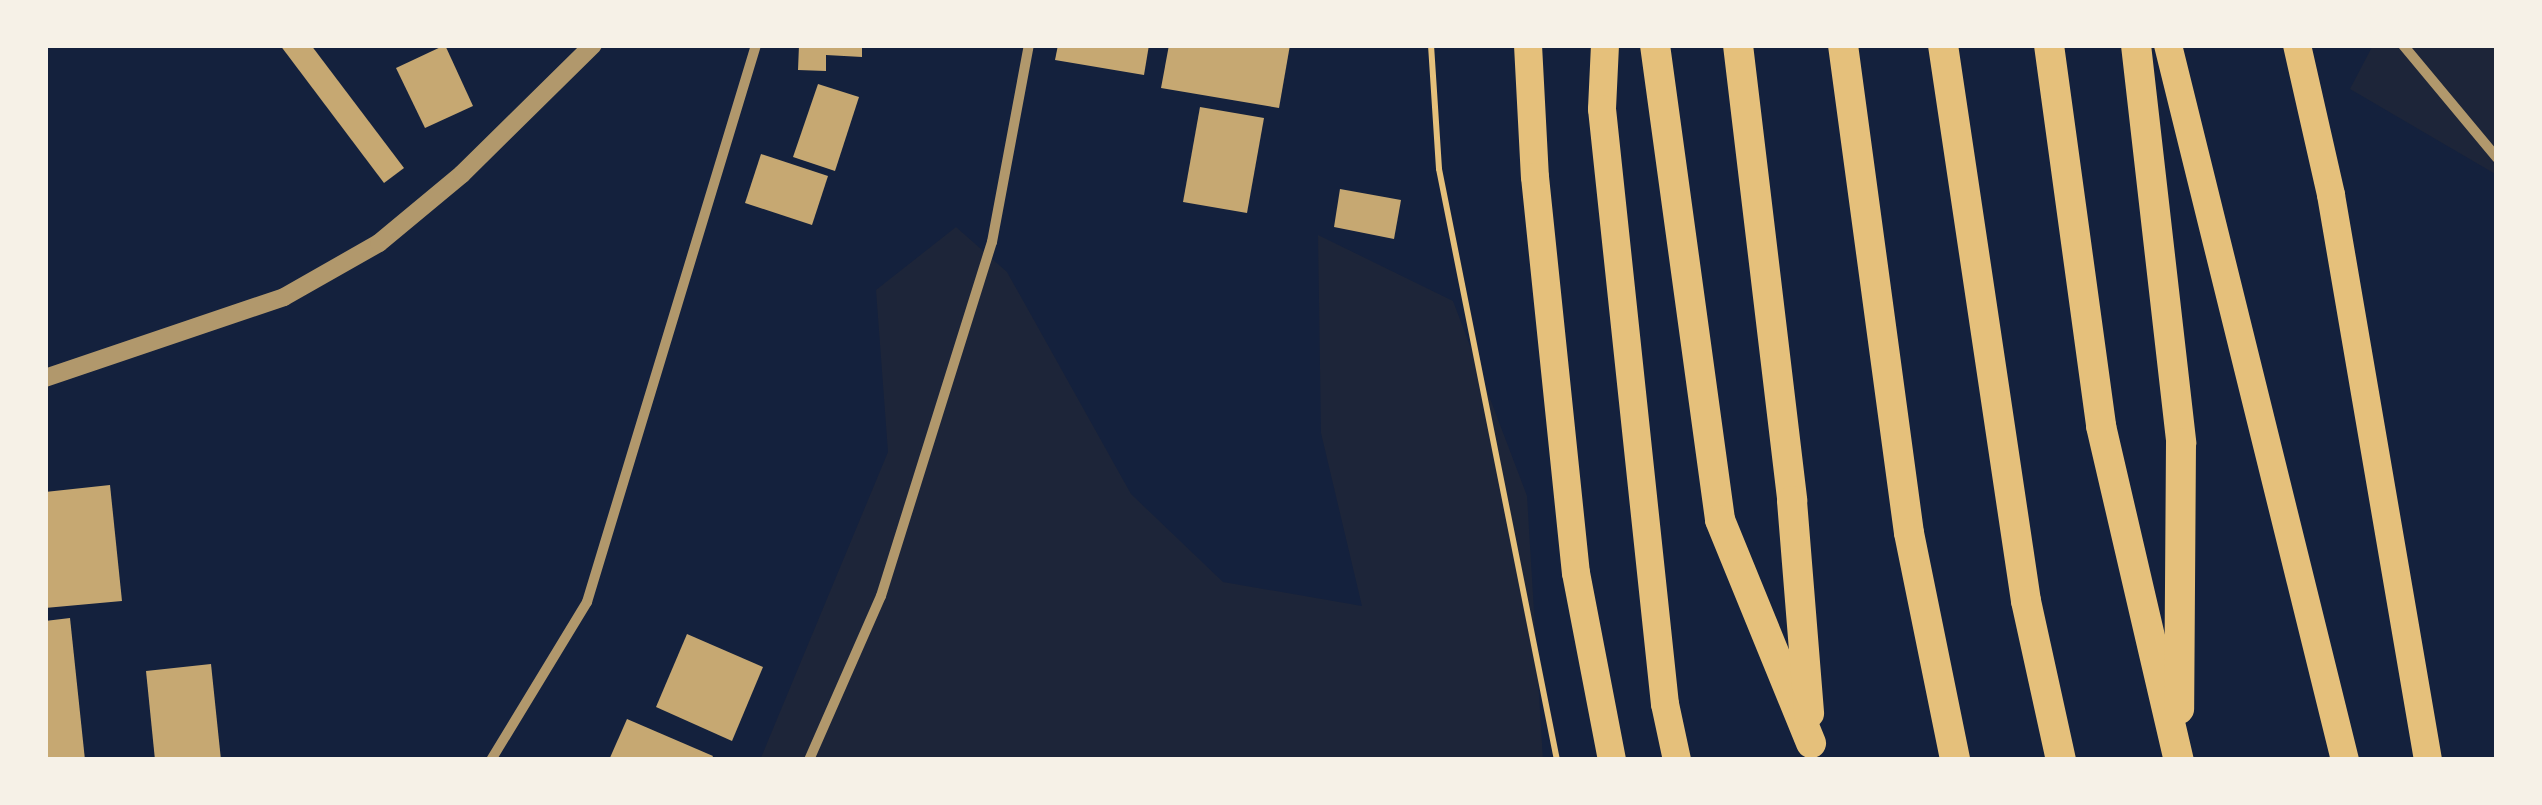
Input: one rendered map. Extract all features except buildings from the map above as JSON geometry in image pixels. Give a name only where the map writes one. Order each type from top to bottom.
[{"type":"highway","points":[[1528,45],[1535,177],[1576,573],[1612,760]]},
{"type":"highway","points":[[1605,45],[1602,109],[1664,704],[1676,760]]},
{"type":"highway","points":[[1655,45],[1720,520],[1813,752]]},
{"type":"highway","points":[[1738,45],[1792,502],[1813,752]]},
{"type":"highway","points":[[1843,45],[1909,533],[1955,760]]},
{"type":"highway","points":[[1943,45],[2026,602],[2060,760]]},
{"type":"highway","points":[[2049,45],[2101,426],[2179,760]]},
{"type":"highway","points":[[2136,45],[2181,442],[2179,760]]},
{"type":"highway","points":[[2168,45],[2345,760]]},
{"type":"highway","points":[[2297,45],[2331,195],[2428,760]]},
{"type":"street","points":[[45,378],[284,297],[379,243],[462,174],[593,45]]},
{"type":"street","points":[[491,760],[587,602],[756,45]]},
{"type":"street","points":[[809,760],[881,596],[992,242],[1029,45]]},
{"type":"street","points":[[2403,45],[2497,158]]},
{"type":"path","points":[[1431,45],[1439,169],[1557,760]]},
{"type":"shaded area","points":[[2373,45],[2497,45],[2497,175],[2350,89]]},
{"type":"shaded area","points":[[956,227],[1007,272],[1131,494],[1223,582],[1362,606],[1321,433],[1318,235],[1453,301],[1527,496],[1543,760],[760,760],[888,452],[876,290]]}]
